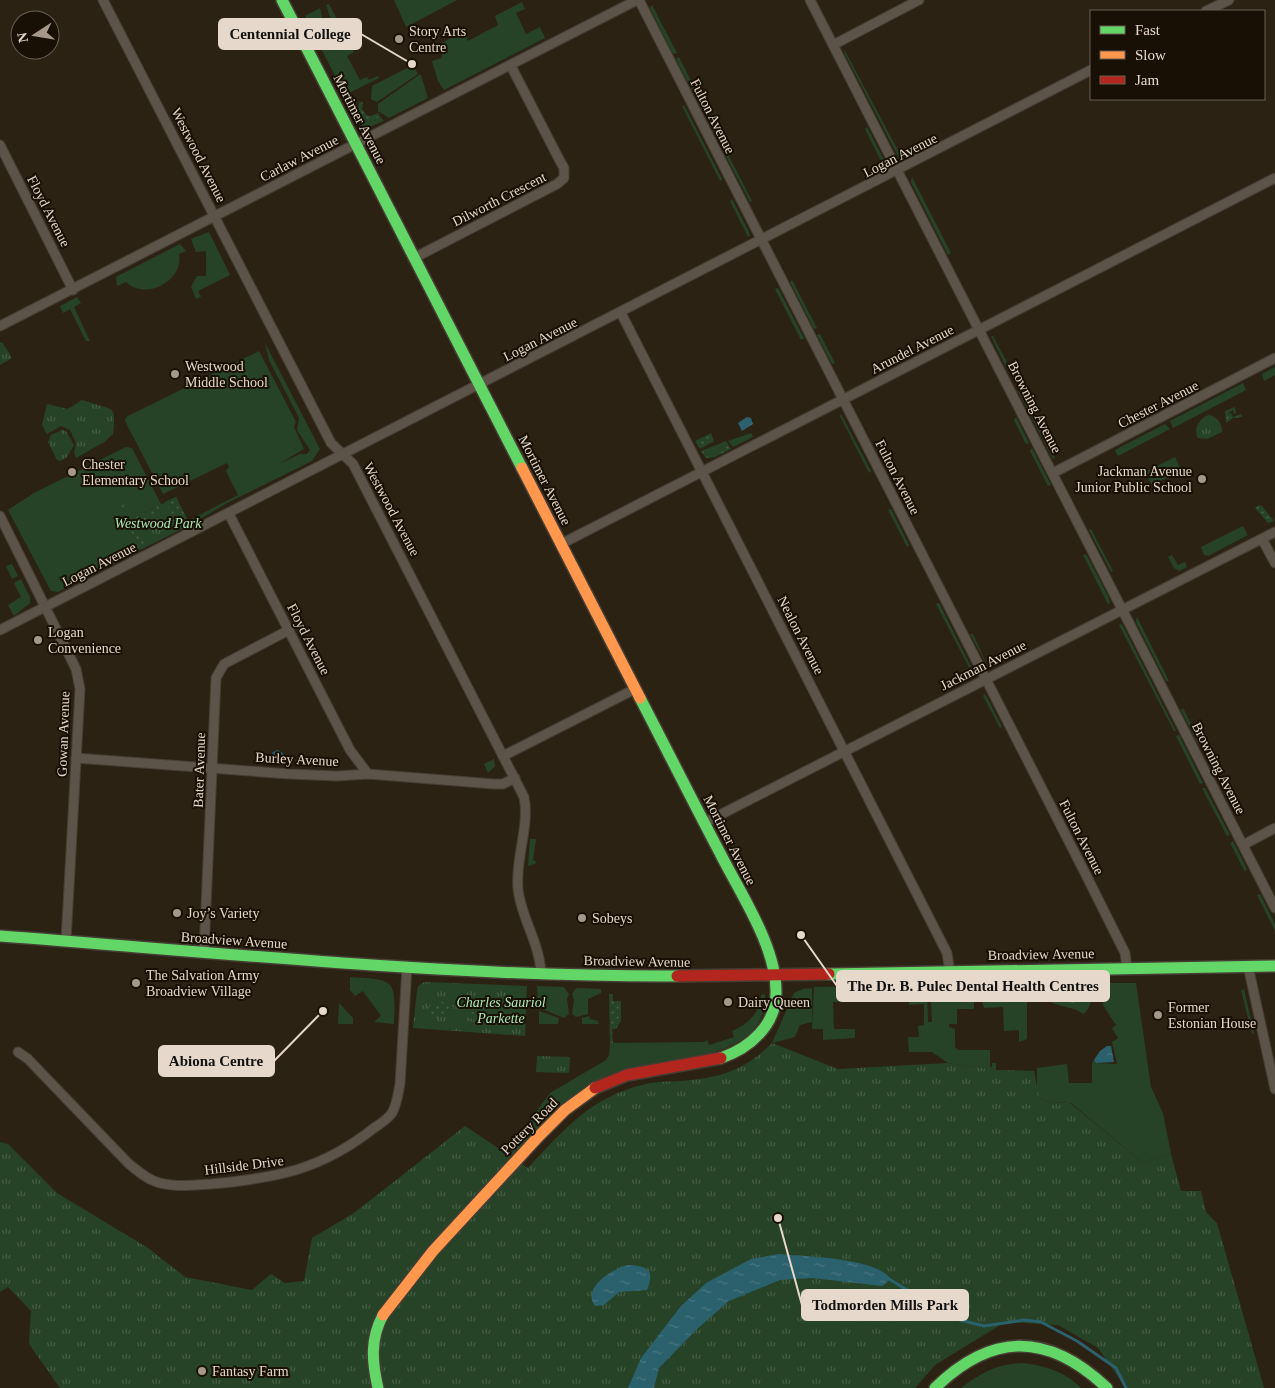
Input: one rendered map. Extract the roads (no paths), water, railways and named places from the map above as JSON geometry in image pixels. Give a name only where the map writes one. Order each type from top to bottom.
[{"type":"main road","name":"Mortimer Avenue","points":[[282,0],[704,823],[773,960],[775,975]]},
{"type":"main road","name":"Broadview Avenue","points":[[0,936],[407,968],[656,977],[1275,966]]},
{"type":"main road","name":"Pottery Road","points":[[378,1388],[372,1350],[376,1331],[384,1311],[456,1224],[557,1118],[575,1102],[610,1081],[658,1068],[710,1062],[730,1057],[740,1051],[757,1037],[772,1015],[777,990],[775,975]]},
{"type":"main road","points":[[935,1388],[952,1370],[980,1353],[998,1348],[1024,1346],[1045,1348],[1070,1358],[1084,1366],[1107,1388]]},
{"type":"main road","points":[[946,1388],[956,1378],[977,1365],[993,1358],[1018,1355],[1045,1358],[1065,1365],[1094,1388]]},
{"type":"street","name":"Westwood Avenue","points":[[103,0],[331,443],[353,464],[515,778],[525,802],[517,886],[538,947],[541,974]]},
{"type":"street","name":"Carlaw Avenue","points":[[0,326],[638,0]]},
{"type":"street","name":"Fulton Avenue","points":[[638,0],[987,679],[1125,953],[1127,968]]},
{"type":"street","name":"Browning Avenue","points":[[810,0],[1275,908]]},
{"type":"street","points":[[833,45],[919,0]]},
{"type":"street","points":[[1208,10],[1229,0]]},
{"type":"street","name":"Dilworth Crescent","points":[[414,258],[557,184],[564,178],[564,168],[511,66]]},
{"type":"street","name":"Logan Avenue","points":[[0,630],[899,171],[1090,71]]},
{"type":"street","name":"Floyd Avenue","points":[[0,146],[73,290]]},
{"type":"street","name":"Arundel Avenue","points":[[560,544],[1275,178]]},
{"type":"street","name":"Nealon Avenue","points":[[621,313],[846,751],[947,953],[950,972]]},
{"type":"street","name":"Chester Avenue","points":[[1053,473],[1275,358]]},
{"type":"street","name":"Floyd Avenue","points":[[229,514],[350,750],[368,774]]},
{"type":"street","name":"Gowan Avenue","points":[[0,516],[76,669],[80,689],[66,941]]},
{"type":"street","name":"Jackman Avenue","points":[[704,823],[1275,532]]},
{"type":"street","points":[[1262,539],[1275,563]]},
{"type":"street","name":"Bater Avenue","points":[[204,952],[216,678],[219,670],[231,659],[289,630]]},
{"type":"street","points":[[503,756],[635,689]]},
{"type":"street","name":"Burley Avenue","points":[[76,758],[290,774],[337,776],[368,774],[494,784],[503,784],[515,778]]},
{"type":"street","points":[[1243,845],[1275,828]]},
{"type":"street","points":[[1248,966],[1275,1089]]},
{"type":"street","name":"Hillside Drive","points":[[18,1052],[28,1059],[129,1164],[144,1176],[156,1182],[189,1185],[281,1175],[315,1164],[334,1154],[360,1139],[391,1114],[398,1100],[400,1084],[407,968]]},
{"type":"water","points":[[747,417],[751,418],[753,424],[742,431],[738,423]]},
{"type":"water","points":[[277,750],[283,753],[284,759],[281,763],[278,762],[272,753]]},
{"type":"water","points":[[1107,1046],[1111,1046],[1114,1062],[1096,1063],[1094,1060],[1100,1051]]},
{"type":"water","points":[[779,1254],[822,1257],[855,1262],[870,1266],[891,1279],[882,1286],[812,1278],[780,1280],[729,1301],[697,1329],[659,1368],[654,1388],[628,1388],[641,1358],[681,1306],[706,1283],[751,1259]]},
{"type":"water","points":[[629,1265],[648,1270],[650,1278],[647,1290],[619,1292],[604,1305],[595,1306],[592,1292],[596,1286],[608,1274]]},
{"type":"waterway","points":[[889,1279],[907,1290],[929,1298],[948,1317],[984,1326],[1024,1320],[1041,1322],[1077,1341],[1116,1368],[1126,1388]]},
{"type":"place","name":"Story Arts Centre","points":[[399,39]]},
{"type":"place","name":"Centennial College","points":[[412,64]]},
{"type":"place","name":"Westwood Middle School","points":[[175,374]]},
{"type":"place","name":"Chester Elementary School","points":[[72,472]]},
{"type":"place","name":"Jackman Avenue Junior Public School","points":[[1202,479]]},
{"type":"place","name":"Logan Convenience","points":[[38,640]]},
{"type":"place","name":"Joy’s Variety","points":[[177,913]]},
{"type":"place","name":"Sobeys","points":[[582,918]]},
{"type":"place","name":"The Dr. B. Pulec Dental Health Centres","points":[[801,935]]},
{"type":"place","name":"The Salvation Army Broadview Village","points":[[136,983]]},
{"type":"place","name":"Dairy Queen","points":[[728,1002]]},
{"type":"place","name":"Abiona Centre","points":[[323,1011]]},
{"type":"place","name":"Former Estonian House","points":[[1158,1015]]},
{"type":"place","name":"Todmorden Mills Park","points":[[778,1218]]},
{"type":"place","name":"Fantasy Farm","points":[[202,1371]]},
{"type":"park label","name":"Westwood Park","points":[[158,523]]},
{"type":"park label","name":"Charles Sauriol Parkette","points":[[501,1010]]}]
